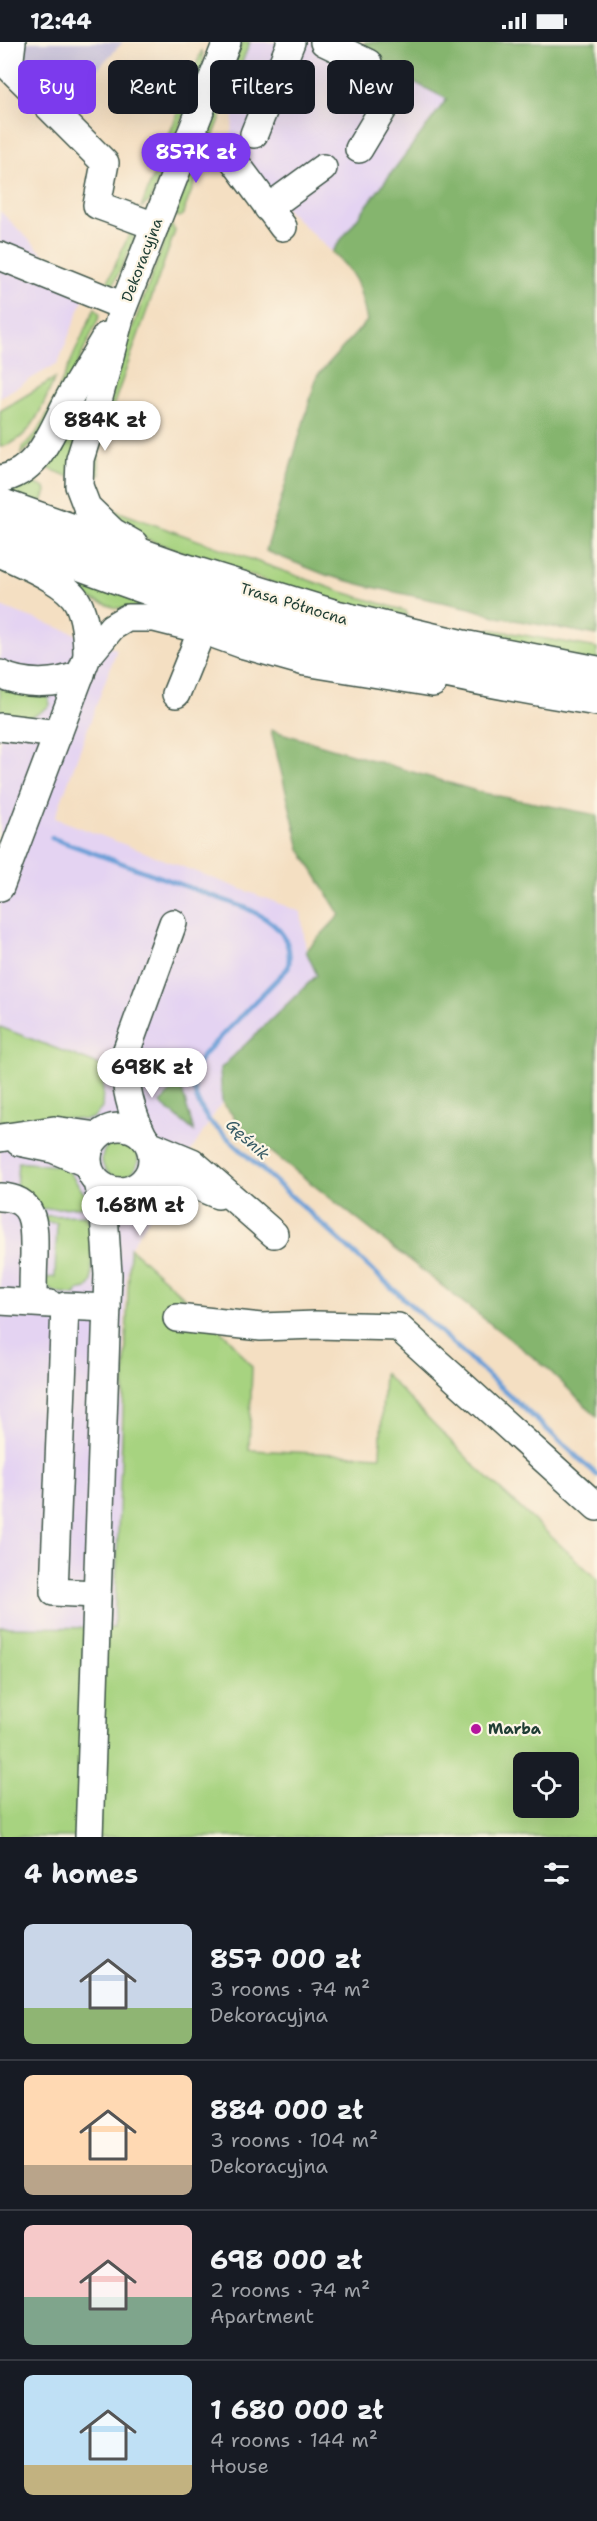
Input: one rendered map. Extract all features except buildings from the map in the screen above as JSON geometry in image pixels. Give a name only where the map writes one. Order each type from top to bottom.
[{"type":"main road","name":"Trasa Północna","points":[[0,505],[177,568],[336,617],[463,647],[597,673]]},
{"type":"main road","name":"Trasa Północna","points":[[0,534],[181,599],[318,640],[514,686],[597,699]]},
{"type":"street","points":[[12,42],[9,67],[105,163],[97,205],[155,226]]},
{"type":"street","name":"Dekoracyjna","points":[[177,568],[113,532],[87,507],[79,486],[78,473],[83,444],[97,405],[123,308],[227,42]]},
{"type":"street","points":[[254,134],[291,42]]},
{"type":"street","points":[[324,42],[368,63],[370,74],[395,89],[359,149]]},
{"type":"street","points":[[190,136],[232,158],[275,218],[323,168]]},
{"type":"street","points":[[0,256],[123,308]]},
{"type":"street","name":"Dekoracyjna","points":[[0,480],[22,470],[39,454],[53,433],[71,394],[123,308]]},
{"type":"street","points":[[0,553],[62,586],[78,602],[127,618],[154,618],[202,630],[305,662],[363,673],[458,687],[514,686]]},
{"type":"street","points":[[0,887],[84,666],[86,632],[78,602]]},
{"type":"street","points":[[0,674],[36,682],[66,681],[84,666],[112,627],[127,618]]},
{"type":"street","points":[[176,694],[202,630]]},
{"type":"street","points":[[0,728],[58,734]]},
{"type":"street","points":[[89,1837],[108,1274],[104,1214],[88,1154],[101,1133],[124,1074],[127,1046],[173,923]]},
{"type":"street","points":[[108,1274],[122,1217],[142,1181],[152,1154],[132,1114],[124,1074]]},
{"type":"street","points":[[0,1138],[54,1130],[101,1133],[125,1127],[192,1162],[274,1234]]},
{"type":"street","points":[[0,1138],[53,1149],[93,1173],[105,1188],[115,1191],[142,1181],[186,1181],[247,1208]]},
{"type":"street","points":[[0,1197],[16,1200],[25,1206],[34,1225],[33,1302]]},
{"type":"street","points":[[0,1301],[107,1308]]},
{"type":"street","points":[[65,1306],[54,1592],[96,1594]]},
{"type":"street","points":[[177,1318],[261,1327],[316,1325],[398,1327],[597,1507]]},
{"type":"shaded area","points":[[0,42],[123,42],[96,71],[96,60],[18,60],[18,68]]},
{"type":"shaded area","points":[[243,42],[339,42],[373,60],[327,60],[327,114],[414,114],[414,81],[448,99],[332,252],[269,193],[231,144],[233,114],[315,114],[315,60],[238,60]]},
{"type":"shaded area","points":[[0,211],[85,295],[58,363],[0,397]]},
{"type":"shaded area","points":[[0,606],[117,649],[55,818],[301,912],[306,951],[317,975],[220,1069],[222,1102],[130,1248],[126,1283],[114,1629],[0,1627]]},
{"type":"green space","points":[[242,42],[250,42],[243,60],[235,60]]},
{"type":"green space","points":[[365,42],[597,42],[597,635],[498,617],[470,608],[367,586],[326,575],[266,551],[317,376],[367,321],[357,282],[348,268],[332,252],[447,99],[414,82],[414,60],[371,60],[361,55]]},
{"type":"green space","points":[[202,50],[204,65],[198,80],[198,60]]},
{"type":"green space","points":[[177,114],[185,114],[150,201],[141,208]]},
{"type":"green space","points":[[214,114],[222,114],[213,137],[207,133]]},
{"type":"green space","points":[[198,155],[204,158],[182,216],[179,217],[175,215]]},
{"type":"green space","points":[[171,224],[175,231],[105,429],[98,453],[100,474],[92,482],[86,477],[126,346]]},
{"type":"green space","points":[[132,228],[134,240],[114,283],[105,288]]},
{"type":"green space","points":[[95,308],[100,315],[48,428],[21,455],[22,447],[35,435],[43,423]]},
{"type":"green space","points":[[55,378],[41,410],[28,429],[21,437],[0,447],[0,411]]},
{"type":"green space","points":[[88,386],[72,478],[40,465]]},
{"type":"green space","points":[[23,478],[45,488],[40,508],[0,493]]},
{"type":"green space","points":[[94,503],[339,591],[406,611],[408,616],[324,601],[157,543],[136,535]]},
{"type":"green space","points":[[42,559],[218,620],[141,609],[116,608],[85,597]]},
{"type":"green space","points":[[489,629],[597,648],[597,663],[488,635]]},
{"type":"green space","points":[[0,688],[48,696],[50,705],[32,716],[0,716]]},
{"type":"green space","points":[[271,730],[483,793],[597,815],[597,1417],[548,1369],[246,1132],[222,1102],[220,1069],[317,975],[306,951],[340,915],[300,849]]},
{"type":"green space","points":[[0,1027],[104,1067],[102,1108],[93,1118],[84,1120],[51,1117],[31,1122],[0,1124]]},
{"type":"green space","points":[[180,1083],[194,1131],[160,1103]]},
{"type":"green space","points":[[120,1141],[133,1146],[138,1159],[133,1172],[120,1177],[107,1172],[102,1159],[107,1146]]},
{"type":"green space","points":[[18,1162],[58,1166],[68,1170],[93,1206],[40,1209],[16,1189]]},
{"type":"green space","points":[[88,1215],[87,1221],[91,1221],[92,1281],[87,1289],[77,1291],[76,1295],[54,1292],[43,1283],[44,1278],[55,1277],[57,1223],[44,1222],[42,1216]]},
{"type":"green space","points":[[130,1248],[230,1339],[252,1367],[249,1450],[380,1456],[384,1373],[476,1467],[597,1579],[597,1837],[0,1837],[0,1627],[114,1628]]},
{"type":"waterway","name":"Gęśnik","points":[[52,838],[246,908],[265,918],[279,930],[288,947],[288,968],[203,1055],[194,1081],[196,1097],[203,1112],[209,1121],[597,1475]]},
{"type":"place","name":"Marba","points":[[476,1729]]}]
